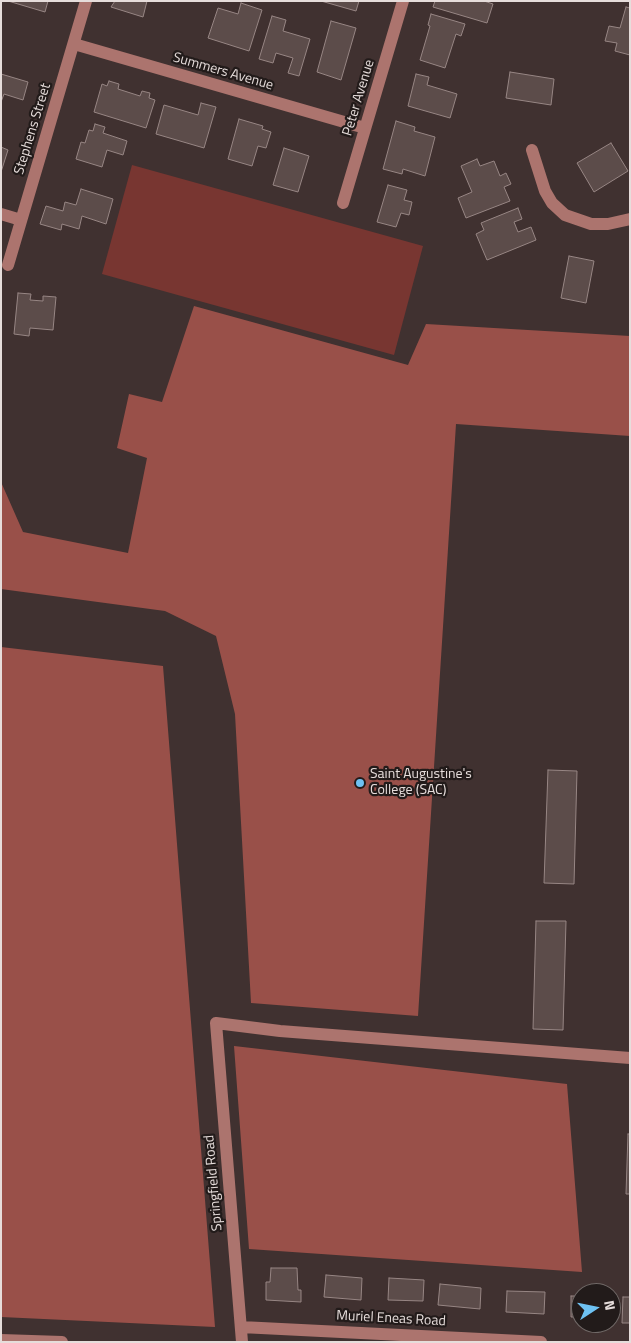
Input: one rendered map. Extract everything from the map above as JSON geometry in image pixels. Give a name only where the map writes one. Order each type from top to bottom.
[{"type":"street","name":"Stephens Street","points":[[8,265],[86,1]]},
{"type":"street","name":"Peter Avenue","points":[[343,203],[403,1]]},
{"type":"street","name":"Summers Avenue","points":[[74,44],[365,128]]},
{"type":"street","points":[[532,150],[544,191],[552,203],[565,215],[592,224],[608,224],[630,219]]},
{"type":"street","points":[[1,214],[21,220]]},
{"type":"street","name":"Springfield Road","points":[[242,1342],[216,1023],[289,1032],[630,1058]]},
{"type":"street","name":"Muriel Eneas Road","points":[[241,1327],[400,1338],[541,1342]]},
{"type":"street","points":[[1,1340],[62,1342]]},
{"type":"shaded area","points":[[132,165],[423,246],[394,355],[102,274]]},
{"type":"shaded area","points":[[194,306],[408,365],[426,324],[630,336],[630,436],[456,424],[418,1016],[251,1003],[235,714],[216,636],[165,611],[1,589],[1,482],[23,532],[128,553],[147,458],[117,448],[129,394],[162,402]]},
{"type":"shaded area","points":[[1,647],[163,666],[215,1327],[1,1317]]},
{"type":"shaded area","points":[[234,1046],[567,1084],[582,1272],[249,1249]]},
{"type":"building","points":[[8,1],[48,1],[45,12]]},
{"type":"building","points":[[115,1],[147,1],[143,17],[111,7]]},
{"type":"building","points":[[321,1],[359,1],[356,11]]},
{"type":"building","points":[[435,1],[484,1],[493,4],[487,23],[433,7]]},
{"type":"building","points":[[241,3],[262,10],[249,51],[208,38],[218,8],[238,14]]},
{"type":"building","points":[[626,7],[630,8],[630,55],[615,51],[617,43],[605,41],[609,26],[620,28]]},
{"type":"building","points":[[431,14],[465,24],[461,36],[456,34],[445,68],[420,60],[430,26],[428,25]]},
{"type":"building","points":[[272,16],[286,20],[283,31],[310,39],[299,76],[288,73],[293,58],[276,53],[273,63],[259,59]]},
{"type":"building","points":[[331,21],[356,28],[341,80],[317,72]]},
{"type":"building","points":[[510,72],[554,79],[551,105],[506,98]]},
{"type":"building","points":[[1,74],[28,82],[23,100],[4,94],[1,102]]},
{"type":"building","points":[[416,74],[429,77],[427,85],[457,94],[450,118],[408,106]]},
{"type":"building","points":[[109,81],[119,84],[118,89],[140,96],[142,91],[150,93],[149,98],[155,100],[146,128],[94,112],[102,84],[107,86]]},
{"type":"building","points":[[201,103],[216,107],[204,148],[156,134],[164,105],[198,115]]},
{"type":"building","points":[[239,119],[263,126],[262,129],[271,132],[266,148],[258,146],[252,166],[228,159]]},
{"type":"building","points":[[396,121],[415,127],[414,131],[435,137],[425,176],[403,169],[402,174],[383,169]]},
{"type":"building","points":[[95,124],[105,127],[103,133],[127,141],[123,155],[107,150],[102,167],[76,159],[81,142],[85,143],[89,130],[93,131]]},
{"type":"building","points":[[611,143],[628,171],[594,192],[577,163]]},
{"type":"building","points":[[1,147],[8,150],[1,172]]},
{"type":"building","points":[[284,148],[309,156],[298,192],[273,185]]},
{"type":"building","points":[[477,159],[480,166],[494,161],[500,176],[506,173],[511,184],[504,187],[510,201],[466,218],[458,198],[472,192],[461,166]]},
{"type":"building","points":[[388,185],[407,190],[404,200],[412,202],[409,215],[401,213],[396,227],[377,222]]},
{"type":"building","points":[[81,189],[113,199],[106,224],[82,216],[79,229],[62,224],[61,230],[40,224],[46,206],[63,211],[65,202],[76,205]]},
{"type":"building","points":[[518,208],[522,219],[514,222],[518,232],[531,227],[536,240],[487,260],[476,234],[484,230],[481,223]]},
{"type":"building","points":[[569,256],[594,261],[586,303],[561,298]]},
{"type":"building","points":[[18,293],[31,294],[30,300],[43,301],[43,296],[56,297],[53,330],[30,328],[29,336],[14,334]]},
{"type":"building","points":[[548,770],[577,771],[574,884],[544,883]]},
{"type":"building","points":[[536,921],[566,921],[563,1030],[533,1029]]},
{"type":"building","points":[[628,1134],[630,1134],[630,1194],[626,1194]]},
{"type":"building","points":[[271,1268],[297,1268],[298,1290],[301,1290],[301,1302],[266,1300],[266,1282],[270,1282]]},
{"type":"building","points":[[326,1275],[362,1278],[361,1300],[324,1297]]},
{"type":"building","points":[[389,1278],[424,1280],[423,1301],[388,1300]]},
{"type":"building","points":[[440,1284],[481,1288],[480,1309],[438,1305]]},
{"type":"building","points":[[507,1291],[545,1292],[544,1314],[506,1312]]},
{"type":"building","points":[[623,1297],[630,1297],[630,1323],[622,1323]]},
{"type":"place","name":"Saint Augustine's College (SAC)","points":[[360,783]]}]
